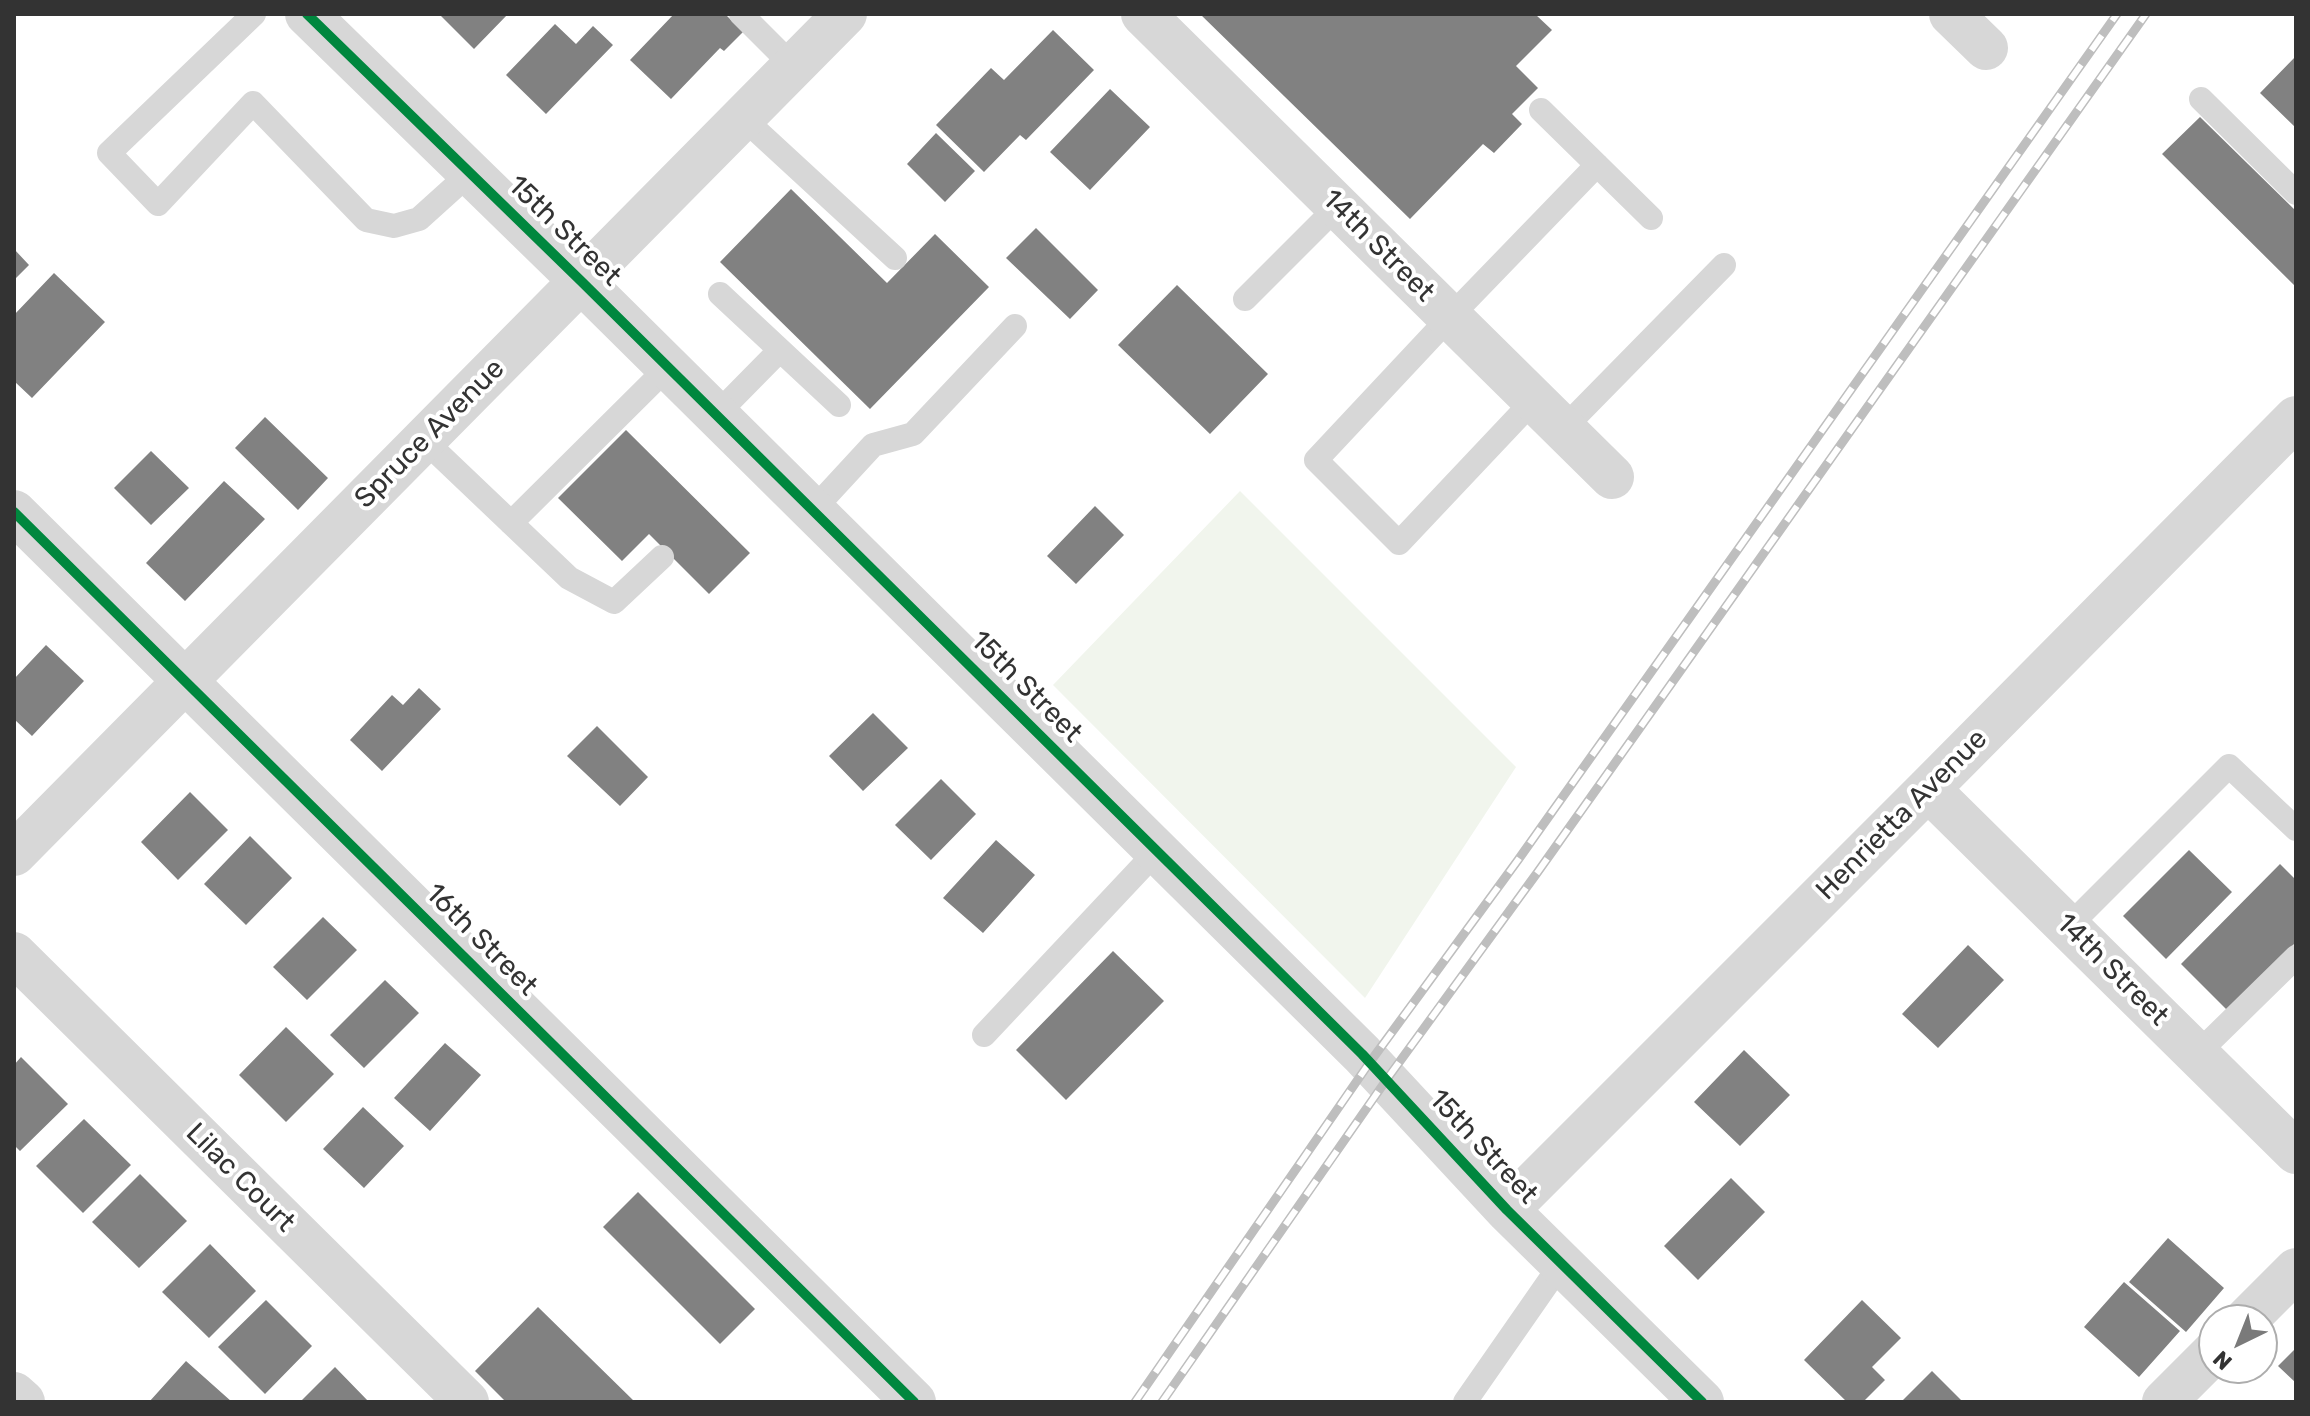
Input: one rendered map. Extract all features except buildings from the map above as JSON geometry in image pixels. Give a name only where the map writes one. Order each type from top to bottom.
[{"type":"street","name":"15th Street","points":[[307,14],[1387,1079],[1507,1210],[1702,1402]]},
{"type":"street","name":"Spruce Avenue","points":[[14,854],[845,14]]},
{"type":"street","name":"14th Street","points":[[1143,14],[1612,477]]},
{"type":"street","points":[[1951,14],[1986,48]]},
{"type":"street","name":"Henrietta Avenue","points":[[1507,1210],[2296,418]]},
{"type":"street","name":"16th Street","points":[[14,512],[914,1402]]},
{"type":"street","name":"14th Street","points":[[1928,789],[2296,1152]]},
{"type":"street","name":"Lilac Court","points":[[14,954],[467,1402]]},
{"type":"street","points":[[2262,1304],[2296,1270]]},
{"type":"street","points":[[2164,1402],[2198,1368]]},
{"type":"street","points":[[14,1394],[23,1402]]},
{"type":"lane","points":[[254,14],[109,153],[158,204],[253,103],[366,220],[394,226],[419,219],[470,173]]},
{"type":"lane","points":[[741,14],[793,66]]},
{"type":"lane","points":[[2201,99],[2296,193]]},
{"type":"lane","points":[[1541,110],[1651,218]]},
{"type":"lane","points":[[743,118],[895,258]]},
{"type":"lane","points":[[1597,165],[1316,460],[1399,543],[1724,265]]},
{"type":"lane","points":[[1245,299],[1338,206]]},
{"type":"lane","points":[[720,294],[839,405]]},
{"type":"lane","points":[[813,510],[873,445],[913,434],[1015,326]]},
{"type":"lane","points":[[716,415],[780,350]]},
{"type":"lane","points":[[511,523],[668,367]]},
{"type":"lane","points":[[424,440],[569,578],[614,602],[662,557]]},
{"type":"lane","points":[[2068,927],[2229,766],[2296,829]]},
{"type":"lane","points":[[984,1035],[1157,851]]},
{"type":"lane","points":[[2197,1054],[2296,957]]},
{"type":"lane","points":[[1465,1402],[1561,1264]]},
{"type":"shaded area","points":[[1240,491],[1516,767],[1365,998],[1053,685]]},
{"type":"railway","points":[[1135,1402],[1370,1062],[1518,860],[2117,14]]},
{"type":"railway","points":[[1162,1402],[1387,1079],[1537,873],[2146,14]]},
{"type":"cycle path","points":[[307,14],[1362,1054],[1507,1210],[1702,1402]]},
{"type":"cycle path","points":[[14,512],[914,1402]]}]
